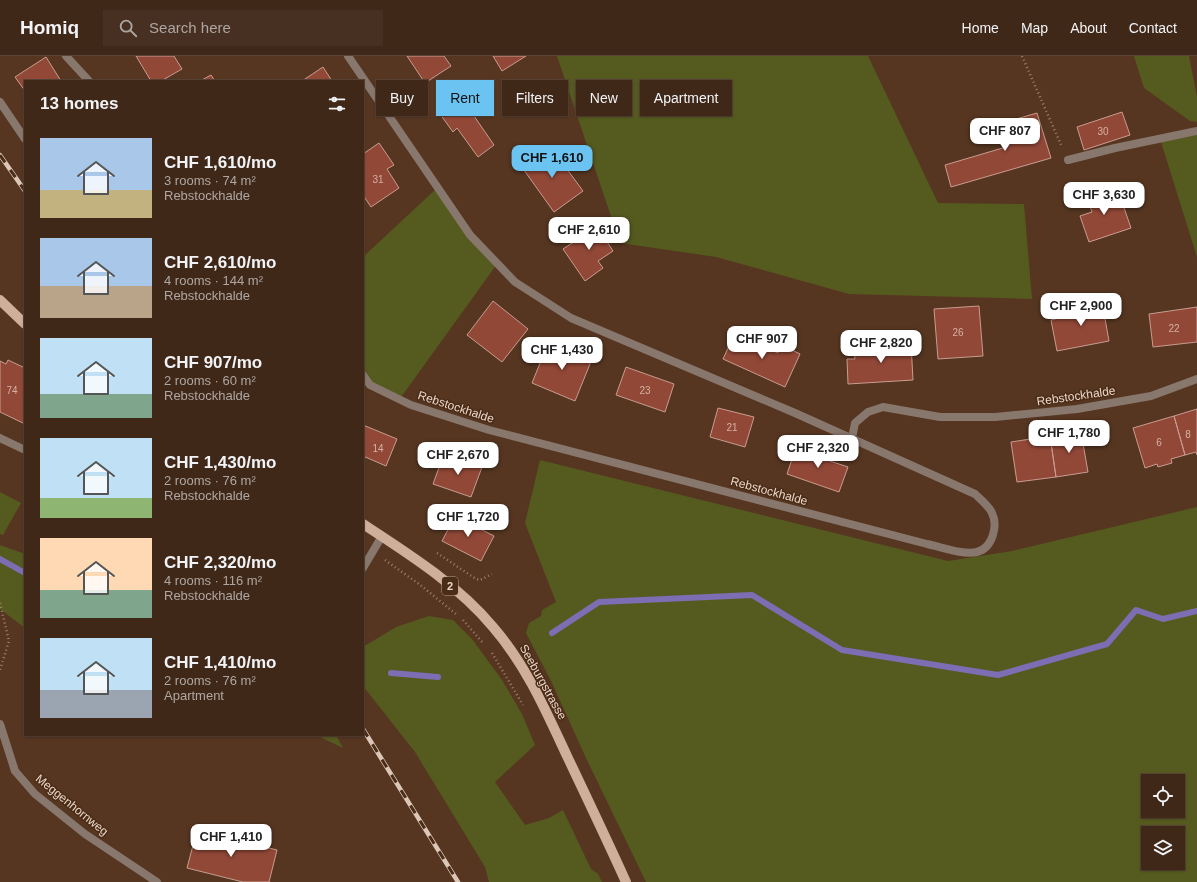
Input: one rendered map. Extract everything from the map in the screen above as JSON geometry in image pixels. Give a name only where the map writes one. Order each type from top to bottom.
[{"type":"main road","points":[[0,300],[24,323]]},
{"type":"main road","name":"Seeburgstrasse","points":[[364,525],[422,564],[468,601],[494,628],[522,665],[544,707],[626,882]]},
{"type":"street","points":[[66,56],[88,80]]},
{"type":"street","name":"Rebstockhalde","points":[[348,56],[470,235],[515,282],[571,318],[852,438],[975,494],[992,512],[995,528],[990,543],[978,552],[962,552],[928,544],[489,430],[411,405],[370,385],[364,376]]},
{"type":"street","points":[[0,102],[24,138]]},
{"type":"street","points":[[1068,160],[1115,148],[1197,131]]},
{"type":"street","name":"Rebstockhalde","points":[[852,438],[855,424],[868,412],[883,407],[940,417],[995,418],[1077,409],[1151,396],[1197,379]]},
{"type":"street","points":[[0,438],[24,450]]},
{"type":"street","points":[[364,566],[382,536]]},
{"type":"street","name":"Meggenhornweg","points":[[0,724],[15,772],[35,794],[85,834],[157,882]]},
{"type":"path","points":[[1022,56],[1068,160]]},
{"type":"path","points":[[373,552],[420,584],[459,616],[485,644]]},
{"type":"path","points":[[0,603],[9,641],[0,670]]},
{"type":"path","points":[[490,650],[524,706]]},
{"type":"green space","points":[[557,56],[868,56],[938,203],[1024,204],[1032,299],[849,294],[716,257],[620,243],[577,116],[632,116],[632,80],[576,80],[576,112],[568,89],[568,80],[565,80]]},
{"type":"green space","points":[[1134,56],[1189,56],[1197,97],[1197,122],[1190,121],[1144,88]]},
{"type":"green space","points":[[1197,135],[1197,257],[1161,142]]},
{"type":"green space","points":[[437,188],[497,264],[399,400],[370,385],[364,376],[364,256]]},
{"type":"green space","points":[[540,460],[948,561],[1012,551],[1197,507],[1197,882],[646,882],[586,758],[552,683],[526,633],[529,623],[541,616],[542,610],[556,602],[525,523]]},
{"type":"green space","points":[[0,492],[21,503],[3,535],[0,534]]},
{"type":"green space","points":[[0,545],[24,554],[24,627],[0,609]]},
{"type":"green space","points":[[429,616],[453,620],[472,639],[502,680],[522,714],[535,745],[495,782],[525,825],[549,818],[563,810],[591,869],[598,874],[602,882],[489,882],[485,867],[415,752],[364,687],[364,646],[396,627]]},
{"type":"green space","points":[[318,736],[337,736],[343,748]]},
{"type":"building","points":[[136,56],[174,56],[182,69],[163,80],[150,80]]},
{"type":"building","points":[[407,56],[444,56],[451,66],[428,81],[423,80]]},
{"type":"building","points":[[493,56],[526,56],[502,71]]},
{"type":"building","points":[[46,57],[60,80],[24,80],[24,90],[15,77]]},
{"type":"building","points":[[323,67],[331,80],[304,80]]},
{"type":"building","points":[[211,75],[214,80],[202,80]]},
{"type":"building","points":[[1122,112],[1130,135],[1084,150],[1077,127]]},
{"type":"building","points":[[1037,113],[1051,158],[951,187],[945,165],[1006,147],[999,124]]},
{"type":"building","points":[[441,116],[474,116],[494,145],[478,157],[457,128],[453,132]]},
{"type":"building","points":[[379,143],[394,165],[387,169],[399,188],[371,207],[364,196],[364,153]]},
{"type":"building","points":[[550,146],[583,191],[554,212],[521,166]]},
{"type":"building","points":[[1103,186],[1109,206],[1122,202],[1131,228],[1089,242],[1080,216],[1092,212],[1085,192]]},
{"type":"building","points":[[593,220],[613,251],[598,261],[603,268],[585,281],[563,249],[583,236],[579,229]]},
{"type":"building","points":[[493,301],[528,329],[502,362],[467,335]]},
{"type":"building","points":[[1102,302],[1109,341],[1057,351],[1051,320],[1067,316],[1066,308]]},
{"type":"building","points":[[979,306],[983,356],[938,359],[934,309]]},
{"type":"building","points":[[1197,307],[1197,342],[1153,347],[1149,314]]},
{"type":"building","points":[[735,333],[778,353],[782,345],[800,354],[785,387],[723,359]]},
{"type":"building","points":[[549,341],[592,359],[575,401],[532,383]]},
{"type":"building","points":[[911,343],[913,380],[848,384],[847,359],[855,359],[854,347]]},
{"type":"building","points":[[8,360],[24,368],[24,424],[0,412],[0,361],[6,364]]},
{"type":"building","points":[[626,367],[674,384],[665,412],[616,395]]},
{"type":"building","points":[[718,408],[754,417],[745,447],[710,437]]},
{"type":"building","points":[[1197,409],[1197,455],[1196,452],[1185,455],[1174,416]]},
{"type":"building","points":[[1174,416],[1185,455],[1171,459],[1172,463],[1158,467],[1157,464],[1145,468],[1133,428]]},
{"type":"building","points":[[364,425],[397,439],[386,466],[364,456]]},
{"type":"building","points":[[1081,432],[1088,472],[1056,477],[1050,436]]},
{"type":"building","points":[[1050,436],[1056,477],[1017,482],[1011,442]]},
{"type":"building","points":[[802,446],[832,456],[830,461],[848,467],[839,492],[787,474],[793,456],[798,458]]},
{"type":"building","points":[[444,454],[482,467],[471,497],[433,484]]},
{"type":"building","points":[[455,516],[494,536],[481,561],[442,541]]},
{"type":"building","points":[[197,830],[277,850],[269,882],[243,882],[187,868]]},
{"type":"waterway","points":[[0,559],[24,572]]},
{"type":"waterway","points":[[552,633],[599,602],[752,595],[842,650],[998,675],[1107,644],[1136,610],[1163,619],[1197,611]]},
{"type":"waterway","points":[[391,673],[438,677]]},
{"type":"railway","points":[[0,155],[24,190]]},
{"type":"railway","points":[[364,731],[458,882]]}]
